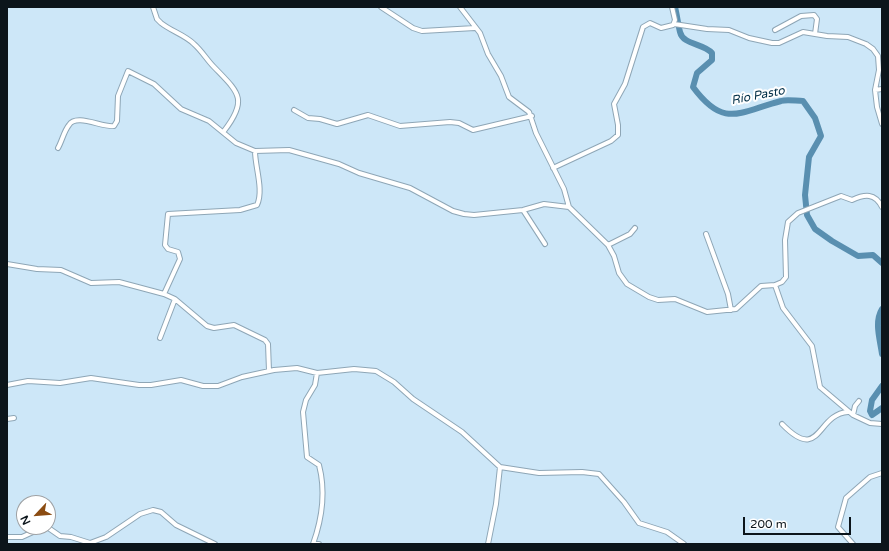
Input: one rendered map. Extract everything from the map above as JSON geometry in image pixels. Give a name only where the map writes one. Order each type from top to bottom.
[{"type":"street","points":[[153,7],[157,19],[195,45],[233,87],[237,95],[238,110],[224,131]]},
{"type":"street","points":[[381,7],[413,28],[422,31],[475,28]]},
{"type":"street","points":[[460,7],[483,39],[488,54],[509,97],[525,108],[532,116],[536,133],[564,189],[568,207],[608,245],[622,279],[642,294],[658,300],[676,300],[707,312],[731,310],[740,307],[761,286],[775,285],[782,282],[786,276],[786,230],[788,222],[798,213],[841,196],[848,197],[852,200],[859,197],[873,196],[877,198],[882,206]]},
{"type":"street","points":[[672,7],[676,24]]},
{"type":"street","points":[[775,30],[801,16],[814,15],[817,19],[815,34]]},
{"type":"street","points":[[553,168],[615,139],[619,132],[614,104],[625,84],[643,27],[644,25],[650,23],[664,28],[676,24],[682,24],[707,29],[729,30],[749,38],[772,43],[779,43],[803,32],[827,36],[848,37],[873,49],[878,56],[879,62],[875,90],[877,107],[882,124]]},
{"type":"street","points":[[58,148],[69,124],[73,121],[85,120],[114,126],[117,121],[118,96],[128,71],[154,84],[181,109],[209,121],[224,131],[236,142],[255,151],[289,150],[339,164],[359,173],[410,188],[453,211],[464,214],[474,215],[523,210],[533,205],[544,204],[568,207]]},
{"type":"street","points":[[875,90],[882,89]]},
{"type":"street","points":[[294,110],[308,118],[320,119],[337,124],[368,115],[400,126],[450,122],[459,123],[473,130],[532,116]]},
{"type":"street","points":[[164,294],[180,259],[178,252],[168,249],[165,245],[168,214],[240,210],[257,205],[260,191],[255,164],[255,151]]},
{"type":"street","points":[[523,210],[545,244]]},
{"type":"street","points":[[608,245],[630,234],[635,228]]},
{"type":"street","points":[[706,234],[728,294],[731,310]]},
{"type":"street","points":[[7,264],[37,269],[61,270],[91,283],[119,282],[164,294],[174,299],[207,326],[214,328],[234,325],[265,340],[268,344],[268,371]]},
{"type":"street","points":[[775,285],[783,308],[812,346],[820,387],[853,415],[870,423],[882,424]]},
{"type":"street","points":[[160,338],[174,299]]},
{"type":"street","points":[[7,385],[28,381],[60,383],[91,378],[139,385],[151,385],[182,380],[203,386],[218,386],[242,377],[268,371],[297,368],[316,373],[354,369],[376,371],[387,377],[413,399],[462,432],[500,467],[539,473],[582,472],[599,474],[624,502],[639,522],[667,532],[684,544]]},
{"type":"street","points":[[316,373],[315,385],[306,400],[303,412],[307,457],[318,465],[322,491],[322,508],[313,544],[320,544]]},
{"type":"street","points":[[853,415],[855,406],[859,400]]},
{"type":"street","points":[[782,424],[799,439],[809,439],[815,436],[837,415],[849,412]]},
{"type":"street","points":[[7,419],[14,418]]},
{"type":"street","points":[[488,544],[496,504],[500,467]]},
{"type":"street","points":[[853,544],[838,527],[846,498],[870,477],[882,473]]},
{"type":"street","points":[[56,533],[60,536],[71,537],[90,544],[106,537],[140,514],[154,510],[161,512],[176,525],[215,544]]},
{"type":"street","points":[[7,537],[22,537],[26,535]]},
{"type":"waterway","name":"Río Pasto","points":[[675,7],[682,36],[689,42],[704,47],[712,53],[712,60],[697,73],[693,87],[704,100],[714,108],[723,113],[733,114],[783,100],[803,101],[815,118],[821,136],[809,157],[805,195],[807,215],[815,229],[832,241],[858,256],[873,255],[882,263]]},
{"type":"waterway","name":"Río Pasto","points":[[882,309],[878,319],[882,354]]},
{"type":"waterway","name":"Río Pasto","points":[[882,386],[872,400],[870,411],[872,415],[882,408]]}]
